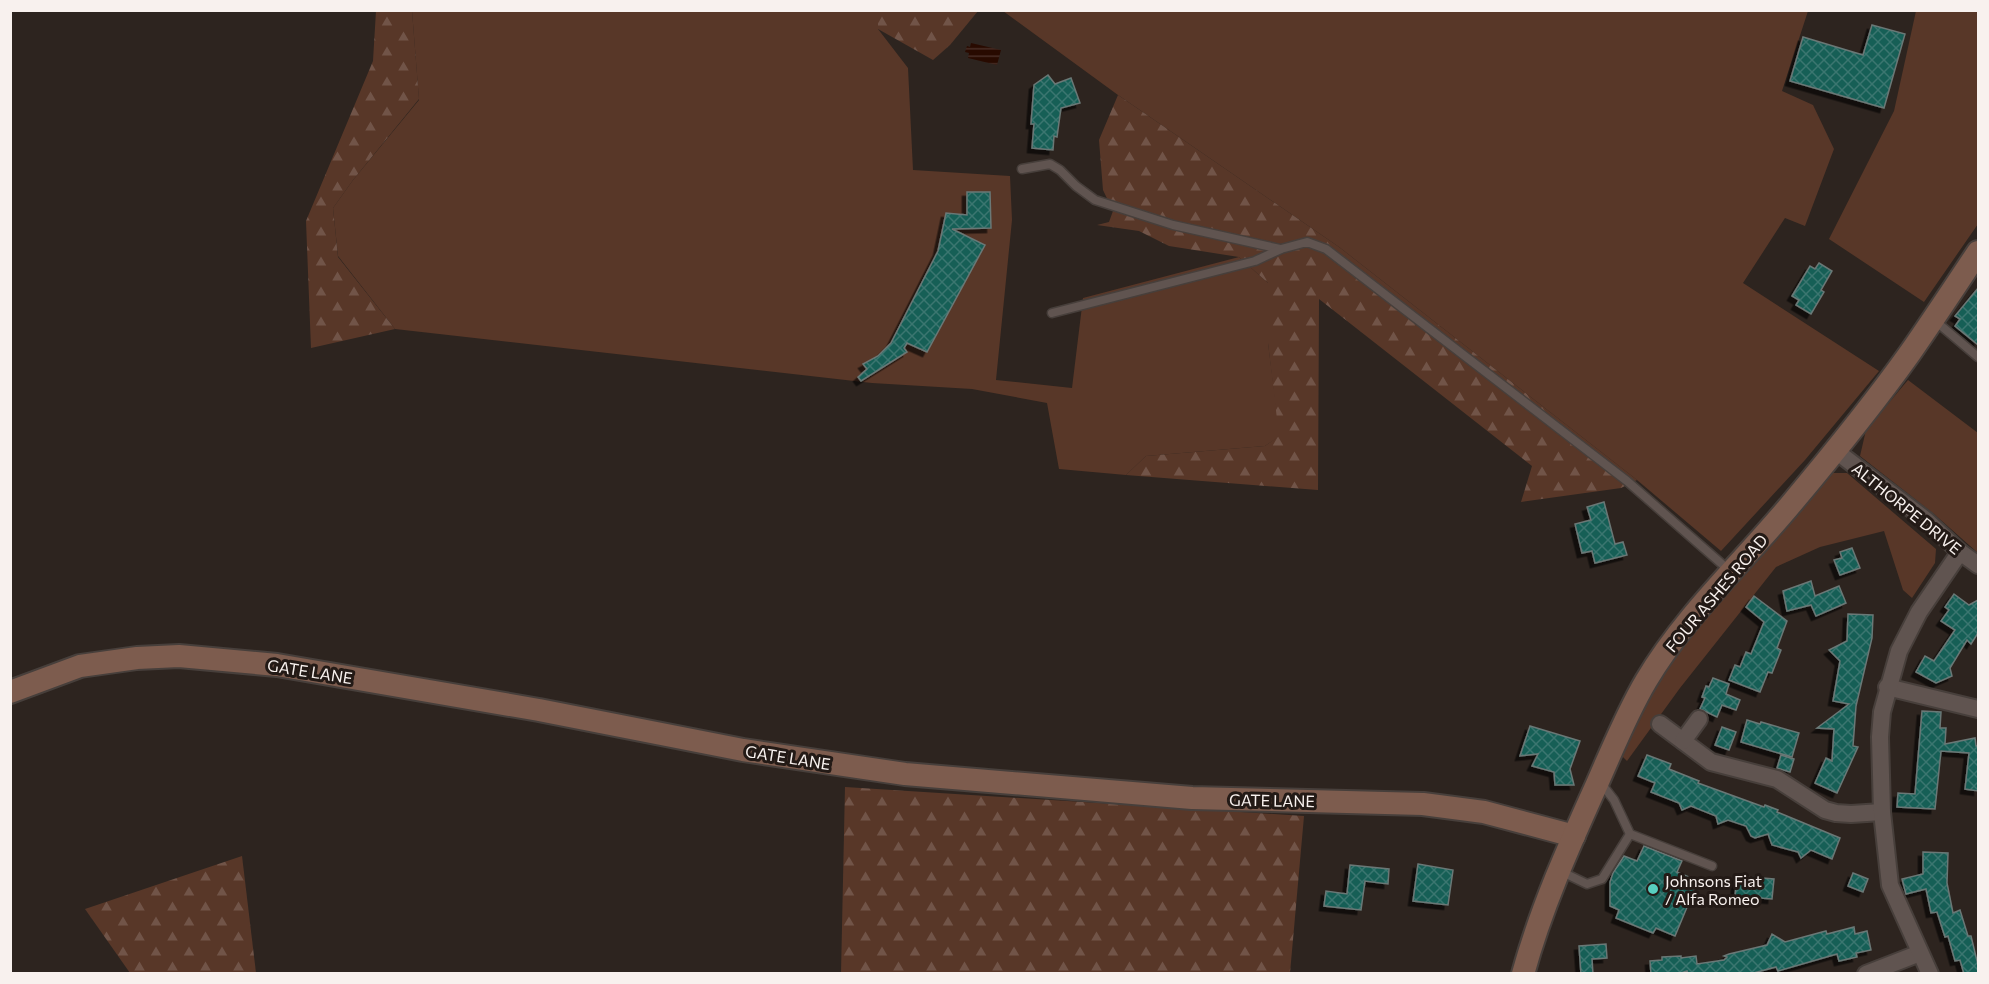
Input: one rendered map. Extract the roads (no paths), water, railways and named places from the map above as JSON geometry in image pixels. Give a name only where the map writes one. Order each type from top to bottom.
[{"type":"street","name":"FOUR ASHES ROAD","points":[[1522,974],[1533,936],[1559,871],[1645,683],[1665,652],[1836,451],[1910,353],[1978,252]]},
{"type":"street","name":"ALTHORPE DRIVE","points":[[1836,451],[1926,520],[1960,552],[1978,564]]},
{"type":"street","points":[[1930,974],[1890,885],[1882,812],[1881,712],[1899,651],[1919,612],[1960,552]]},
{"type":"street","name":"GATE LANE","points":[[10,692],[80,666],[137,658],[179,656],[277,665],[539,710],[743,750],[905,774],[1192,798],[1423,804],[1484,812],[1574,836]]},
{"type":"street","points":[[1887,687],[1978,709]]},
{"type":"street","points":[[1683,741],[1699,719]]},
{"type":"street","points":[[1660,724],[1711,762],[1777,779],[1825,810],[1851,814],[1882,812]]},
{"type":"street","points":[[1866,974],[1920,953]]},
{"type":"lane","points":[[1022,169],[1050,164],[1095,200],[1173,225],[1281,249]]},
{"type":"lane","points":[[1052,313],[1255,261],[1281,249],[1307,242],[1326,249],[1627,481],[1731,572]]},
{"type":"lane","points":[[1933,319],[1978,357]]},
{"type":"lane","points":[[1599,780],[1614,800],[1630,834],[1712,866]]},
{"type":"lane","points":[[1559,871],[1587,884],[1602,879],[1630,834]]},
{"type":"place","name":"Johnsons Fiat / Alfa Romeo","points":[[1653,889]]}]
